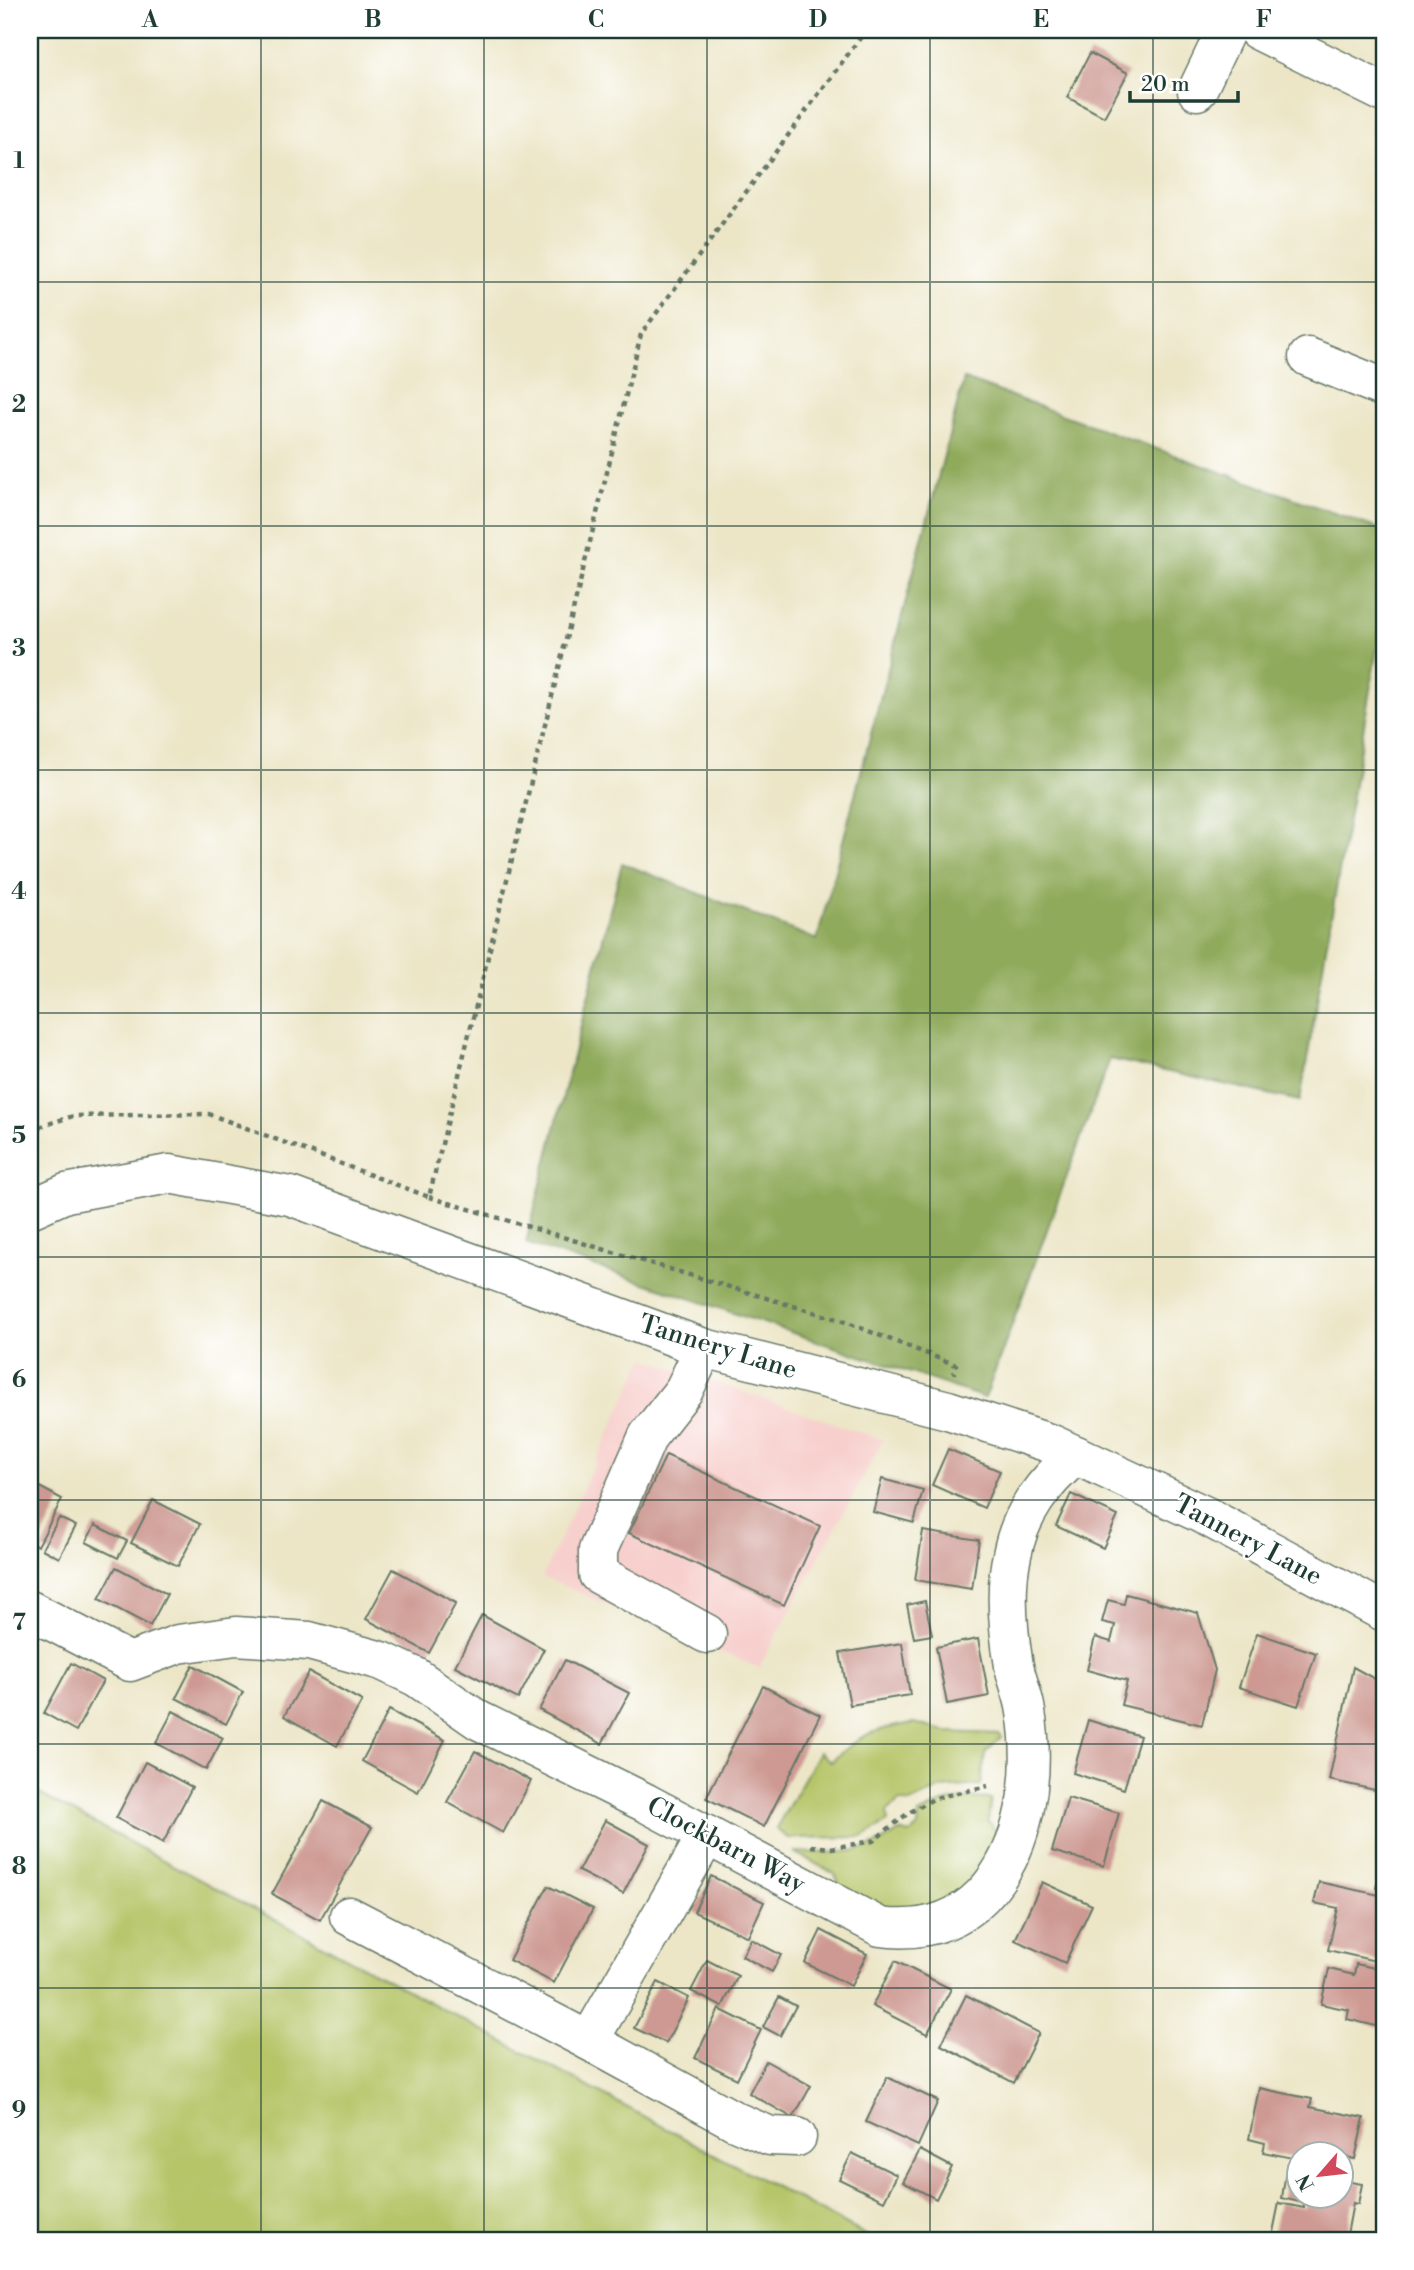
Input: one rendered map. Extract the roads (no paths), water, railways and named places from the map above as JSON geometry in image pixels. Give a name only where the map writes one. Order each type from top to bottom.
[{"type":"street","points":[[1197,91],[1226,30]]},
{"type":"street","points":[[1257,30],[1384,93]]},
{"type":"street","points":[[1308,357],[1384,388]]},
{"type":"street","name":"Tannery Lane","points":[[30,1209],[66,1193],[169,1174],[290,1196],[704,1348],[948,1410],[1052,1444],[1206,1516],[1384,1612]]},
{"type":"street","points":[[704,1348],[684,1390],[648,1436],[598,1550],[598,1574],[707,1634]]},
{"type":"street","name":"Clockbarn Way","points":[[30,1610],[130,1662],[178,1644],[219,1636],[273,1636],[346,1649],[416,1677],[478,1720],[707,1835],[880,1927],[900,1930],[940,1923],[958,1915],[992,1885],[1017,1836],[1030,1774],[1026,1710],[1015,1668],[1009,1625],[1011,1558],[1025,1514],[1039,1491],[1076,1455]]},
{"type":"street","points":[[589,2040],[707,1835]]},
{"type":"street","points":[[349,1916],[589,2040],[735,2121],[770,2136],[797,2137]]}]
